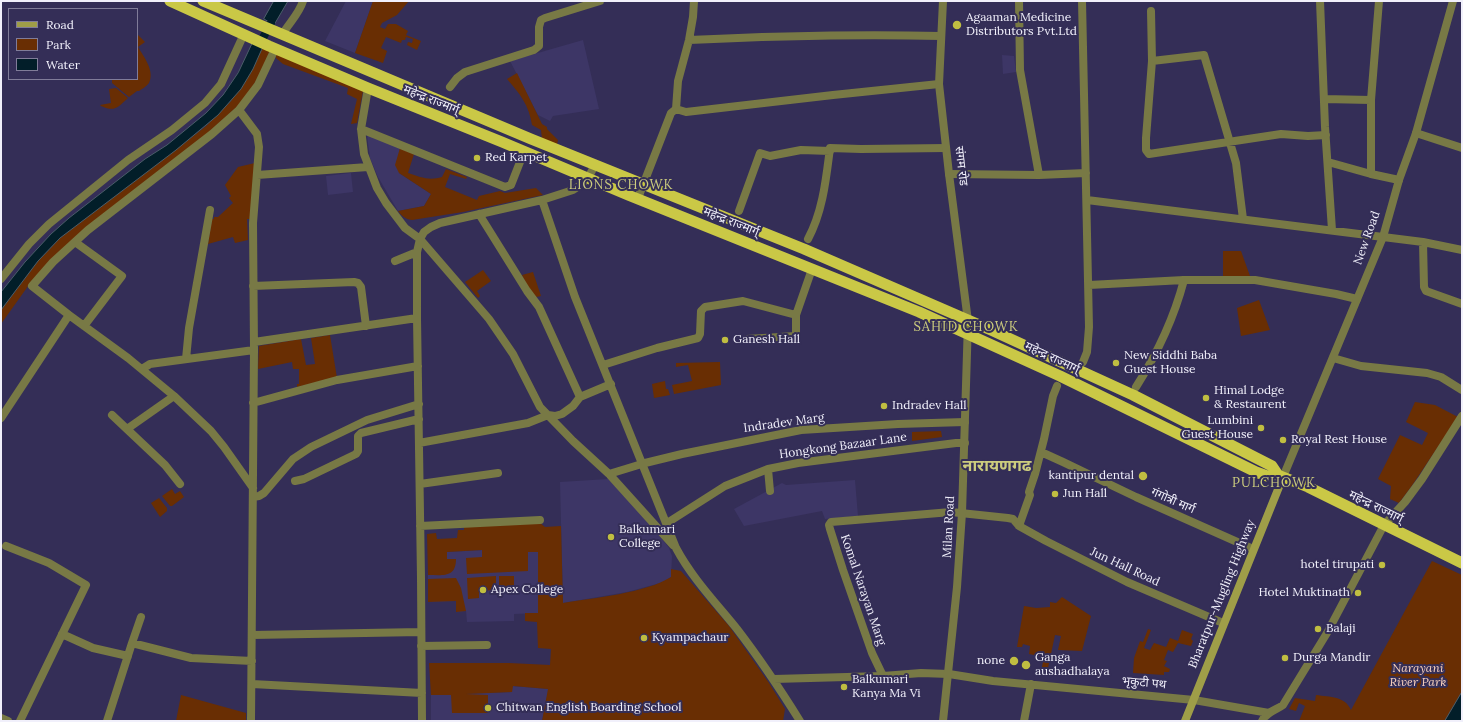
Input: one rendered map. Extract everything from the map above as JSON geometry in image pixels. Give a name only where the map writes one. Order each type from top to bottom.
[{"type":"highway","name":"महेन्द्र राज्मार्ग्","points":[[170,1],[368,88],[918,312],[1060,376],[1256,472],[1266,476],[1280,476],[1308,487],[1462,563]]},
{"type":"highway","name":"महेन्द्र राज्मार्ग्","points":[[203,1],[594,165],[797,247],[968,321],[1133,395],[1272,466],[1280,476]]},
{"type":"main road","name":"Bharatpur-Mugling Highway","points":[[1185,721],[1253,549],[1280,476]]},
{"type":"street","points":[[280,34],[301,9],[303,1]]},
{"type":"street","points":[[450,87],[457,78],[465,72],[534,50],[539,46],[539,27],[541,20],[600,1]]},
{"type":"street","points":[[638,198],[671,113],[676,109],[678,80],[689,40],[694,1]]},
{"type":"street","name":"संगम रोड","points":[[943,1],[939,84],[968,321],[968,334]]},
{"type":"street","points":[[1019,1],[1020,70],[1039,174]]},
{"type":"street","points":[[1082,1],[1089,284],[1088,346],[1083,362]]},
{"type":"street","points":[[1320,1],[1332,230]]},
{"type":"street","points":[[1371,174],[1371,100],[1379,1]]},
{"type":"street","name":"New Road","points":[[1280,476],[1333,358],[1382,237],[1399,180],[1416,133],[1453,1]]},
{"type":"street","points":[[1151,11],[1152,61],[1146,138],[1146,150],[1149,154],[1281,134],[1308,136],[1326,135]]},
{"type":"street","points":[[1,279],[29,244],[49,224],[128,160],[172,130],[205,103],[221,84],[246,35]]},
{"type":"street","points":[[689,40],[777,36],[941,36]]},
{"type":"street","points":[[272,47],[258,85],[239,110],[212,134],[88,230],[53,262],[32,286],[142,369],[174,396],[211,431],[224,447],[253,492],[259,496],[264,493],[293,459],[311,447],[367,420],[419,404]]},
{"type":"street","points":[[1152,61],[1204,55],[1236,163],[1243,218]]},
{"type":"street","points":[[676,109],[686,112],[939,84]]},
{"type":"street","points":[[368,88],[361,129],[364,154],[377,188],[386,203],[405,228],[420,239],[493,325],[514,354],[540,407],[573,441],[610,474],[676,548]]},
{"type":"street","points":[[1324,99],[1371,100]]},
{"type":"street","points":[[239,110],[257,134],[259,140],[253,223],[254,403],[252,721]]},
{"type":"street","points":[[361,129],[505,187],[512,185],[520,162]]},
{"type":"street","points":[[1416,133],[1462,148]]},
{"type":"street","points":[[808,240],[818,219],[830,148],[946,148]]},
{"type":"street","points":[[739,211],[760,153],[770,156],[801,150],[830,151]]},
{"type":"street","points":[[1328,162],[1399,180]]},
{"type":"street","points":[[422,721],[417,318],[418,252],[420,239],[424,232],[431,226],[440,223],[542,200],[572,190],[588,178],[594,165]]},
{"type":"street","points":[[257,175],[368,167]]},
{"type":"street","points":[[949,174],[1086,173]]},
{"type":"street","points":[[542,200],[575,297],[676,548],[685,564],[739,631],[774,679],[800,721]]},
{"type":"street","points":[[1087,200],[1243,218],[1423,242],[1462,250]]},
{"type":"street","points":[[186,359],[210,210]]},
{"type":"street","points":[[479,214],[527,291],[539,307],[580,397]]},
{"type":"street","points":[[75,242],[122,276],[84,326]]},
{"type":"street","points":[[1423,242],[1424,287],[1426,291],[1462,304]]},
{"type":"street","points":[[395,261],[418,252]]},
{"type":"street","points":[[747,339],[794,337],[796,335],[796,315],[812,269]]},
{"type":"street","points":[[1089,284],[1184,280],[1255,280],[1357,299]]},
{"type":"street","points":[[1136,387],[1167,329],[1178,303],[1184,280]]},
{"type":"street","points":[[253,286],[358,283],[361,287],[366,326]]},
{"type":"street","points":[[603,365],[657,348],[698,338],[700,334],[701,311],[705,307],[743,301],[796,315]]},
{"type":"street","points":[[1,418],[69,315]]},
{"type":"street","points":[[142,369],[150,364],[417,318]]},
{"type":"street","name":"Milan Road","points":[[943,721],[949,674],[962,513],[968,334]]},
{"type":"street","points":[[1333,358],[1362,366],[1427,373],[1441,378],[1462,390]]},
{"type":"street","points":[[254,403],[337,380],[418,366]]},
{"type":"street","points":[[419,443],[528,423],[548,415],[554,416],[562,414],[573,406],[580,397],[611,384]]},
{"type":"street","points":[[1019,526],[1030,495],[1029,492],[1041,452],[1053,396],[1057,386]]},
{"type":"street","points":[[127,429],[174,396]]},
{"type":"street","points":[[112,415],[165,465],[180,484]]},
{"type":"street","points":[[1262,721],[1264,716],[1283,705],[1327,633],[1384,525],[1405,502],[1422,479],[1462,416]]},
{"type":"street","points":[[295,482],[356,454],[358,451],[358,436],[361,433],[419,418]]},
{"type":"street","name":"Indradev Marg","points":[[610,474],[643,464],[737,442],[801,430],[898,424],[965,422]]},
{"type":"street","name":"Hongkong Bazaar Lane","points":[[667,524],[725,486],[768,469],[798,463],[965,443]]},
{"type":"street","name":"गंगोत्री मार्ग","points":[[1041,452],[1136,497],[1253,549]]},
{"type":"street","points":[[768,469],[770,491]]},
{"type":"street","points":[[420,484],[498,473]]},
{"type":"street","name":"Komal Narayan Marg","points":[[883,676],[872,653],[829,525],[831,522],[865,518],[951,512],[962,513]]},
{"type":"street","name":"Jun Hall Road","points":[[962,513],[1008,518],[1013,520],[1019,526],[1046,541],[1126,582],[1223,623]]},
{"type":"street","points":[[420,526],[540,520]]},
{"type":"street","points":[[6,546],[49,564],[86,585],[20,721]]},
{"type":"street","points":[[107,721],[141,617]]},
{"type":"street","points":[[252,635],[421,632]]},
{"type":"street","points":[[62,634],[93,648],[128,656]]},
{"type":"street","points":[[132,643],[191,658],[252,661]]},
{"type":"street","points":[[421,646],[487,645]]},
{"type":"street","name":"भृकुटी पथ","points":[[774,679],[883,676],[921,673],[949,674],[993,681],[1194,700],[1269,713]]},
{"type":"street","points":[[252,684],[422,693]]},
{"type":"street","points":[[1024,721],[1031,684]]},
{"type":"street","points":[[1,718],[8,721]]},
{"type":"shaded area","points":[[346,1],[373,1],[355,53],[325,41]]},
{"type":"shaded area","points":[[583,40],[599,109],[553,116],[550,121],[538,115],[510,61]]},
{"type":"shaded area","points":[[1002,55],[1014,56],[1016,72],[1003,74]]},
{"type":"shaded area","points":[[367,135],[400,148],[399,173],[431,194],[424,206],[398,211],[378,177],[370,158]]},
{"type":"shaded area","points":[[351,173],[353,192],[328,195],[326,176]]},
{"type":"shaded area","name":"Balkumari College","points":[[608,479],[641,511],[669,548],[672,556],[671,577],[664,582],[627,592],[563,603],[560,482]]},
{"type":"shaded area","points":[[855,480],[858,516],[825,519],[822,511],[744,526],[734,509],[782,483],[786,485]]},
{"type":"shaded area","name":"Apex College","points":[[538,547],[538,613],[514,614],[514,621],[467,622],[466,611],[456,612],[456,601],[428,602],[428,553]]},
{"type":"shaded area","name":"Chitwan English Boarding School","points":[[512,686],[549,689],[542,721],[431,721],[431,695],[512,692]]},
{"type":"green space","points":[[373,1],[409,1],[397,15],[382,23],[380,27],[385,29],[388,24],[396,24],[408,31],[406,35],[421,41],[417,50],[407,45],[408,42],[412,43],[413,39],[406,37],[401,43],[386,37],[381,48],[387,51],[383,63],[355,53]]},
{"type":"green space","points":[[138,35],[145,42],[138,47]]},
{"type":"green space","points":[[266,40],[271,47],[265,66],[240,104],[209,132],[31,282],[1,324],[1,310],[38,261],[60,238],[205,127],[231,101]]},
{"type":"green space","points":[[138,47],[150,69],[151,74],[149,83],[129,97],[112,83],[112,80],[138,80]]},
{"type":"green space","points":[[276,52],[363,91],[357,123],[351,124],[357,99],[347,94],[348,88],[283,64],[276,58]]},
{"type":"green space","points":[[517,73],[542,124],[547,127],[547,129],[558,140],[557,145],[542,139],[541,130],[532,125],[529,111],[523,100],[507,79]]},
{"type":"green space","points":[[116,88],[128,98],[113,109],[101,106],[100,105],[111,103],[109,89]]},
{"type":"green space","points":[[400,148],[414,154],[408,173],[433,179],[442,177],[446,169],[467,177],[466,179],[450,174],[445,187],[477,200],[479,196],[500,191],[505,193],[536,188],[543,195],[463,212],[412,220],[407,219],[398,211],[424,206],[431,194],[399,173],[395,165]]},
{"type":"green space","points":[[255,163],[251,219],[247,219],[248,240],[235,243],[233,237],[208,244],[212,219],[214,219],[214,217],[218,217],[233,203],[229,198],[231,196],[225,185],[238,167]]},
{"type":"green space","points":[[1223,251],[1241,251],[1250,276],[1223,277]]},
{"type":"green space","points":[[483,270],[491,281],[477,291],[480,296],[478,298],[465,282]]},
{"type":"green space","points":[[533,272],[541,296],[536,297],[528,288],[522,275]]},
{"type":"green space","points":[[1259,300],[1270,330],[1241,336],[1237,308]]},
{"type":"green space","points":[[330,335],[337,378],[297,387],[297,384],[299,384],[299,369],[293,369],[292,362],[258,369],[259,346],[301,339],[306,365],[315,364],[311,338]]},
{"type":"green space","points":[[720,362],[721,385],[674,394],[672,385],[692,381],[688,365],[676,367],[676,363]]},
{"type":"green space","points":[[665,381],[666,389],[668,389],[670,395],[654,398],[652,384]]},
{"type":"green space","points":[[1415,402],[1435,405],[1458,417],[1399,503],[1390,499],[1391,486],[1378,479],[1400,435],[1422,445],[1428,433],[1406,422]]},
{"type":"green space","points":[[941,431],[942,437],[912,441],[912,432]]},
{"type":"green space","points":[[172,489],[175,494],[180,491],[184,497],[170,506],[162,496]]},
{"type":"green space","points":[[159,498],[167,508],[167,511],[160,517],[151,503]]},
{"type":"green space","name":"Kyampachaur","points":[[539,522],[545,527],[561,526],[563,603],[634,591],[660,583],[671,577],[671,569],[681,571],[729,626],[769,683],[785,709],[783,721],[542,721],[548,689],[513,686],[512,692],[466,694],[488,695],[488,713],[452,713],[451,695],[431,695],[429,663],[509,663],[550,665],[551,649],[538,648],[537,622],[525,621],[525,613],[538,613],[538,552],[528,552],[528,571],[467,574],[466,558],[482,557],[482,550],[447,552],[447,559],[456,559],[454,570],[443,575],[428,575],[427,534],[436,533],[437,539],[457,538],[458,530],[464,530],[464,526]]},
{"type":"green space","name":"Narayani River Park","points":[[1432,561],[1462,575],[1462,692],[1445,721],[1299,721],[1305,706],[1299,703],[1296,711],[1289,709],[1295,698],[1315,701],[1316,695],[1332,697],[1345,702],[1351,710]]},
{"type":"green space","points":[[496,576],[496,590],[479,591],[479,598],[468,599],[467,578]]},
{"type":"green space","points":[[499,576],[514,576],[514,590],[499,590]]},
{"type":"green space","points":[[456,578],[461,588],[466,611],[456,612],[456,601],[428,602],[428,579]]},
{"type":"green space","points":[[1062,597],[1091,616],[1082,651],[1058,650],[1061,636],[1055,635],[1048,668],[1042,667],[1044,657],[1029,654],[1030,646],[1023,644],[1022,647],[1017,647],[1024,606],[1036,608],[1050,607],[1050,602],[1056,603]]},
{"type":"green space","points":[[1148,629],[1151,630],[1144,648],[1150,650],[1154,643],[1166,647],[1170,638],[1178,641],[1182,630],[1193,634],[1191,646],[1178,643],[1173,652],[1168,650],[1164,660],[1167,661],[1164,666],[1170,669],[1169,672],[1164,672],[1164,675],[1133,673],[1134,658],[1140,641],[1143,642]]},
{"type":"green space","points":[[181,695],[246,713],[246,721],[176,721]]},
{"type":"water","points":[[274,1],[288,1],[274,25],[264,19]]},
{"type":"water","points":[[255,38],[265,42],[253,69],[241,89],[218,115],[176,150],[60,238],[38,261],[1,310],[1,292],[25,262],[51,234],[69,218],[145,159],[167,145],[206,113],[223,95],[238,73]]},
{"type":"water","points":[[1462,692],[1462,721],[1445,721]]},
{"type":"waterway","points":[[258,47],[271,23]]},
{"type":"place","name":"Agaaman Medicine Distributors Pvt.Ltd","points":[[957,25]]},
{"type":"place","name":"Red Karpet","points":[[477,158]]},
{"type":"place","name":"Ganesh Hall","points":[[725,340]]},
{"type":"place","name":"New Siddhi Baba Guest House","points":[[1116,363]]},
{"type":"place","name":"Himal Lodge & Restaurent","points":[[1206,398]]},
{"type":"place","name":"Indradev Hall","points":[[884,406]]},
{"type":"place","name":"Lumbini Guest House","points":[[1261,428]]},
{"type":"place","name":"Royal Rest House","points":[[1283,440]]},
{"type":"place","name":"kantipur dental","points":[[1143,476]]},
{"type":"place","name":"Jun Hall","points":[[1055,494]]},
{"type":"place","name":"Balkumari College","points":[[611,537]]},
{"type":"place","name":"hotel tirupati","points":[[1382,565]]},
{"type":"place","name":"Apex College","points":[[483,590]]},
{"type":"place","name":"Hotel Muktinath","points":[[1358,593]]},
{"type":"place","name":"Balaji","points":[[1318,629]]},
{"type":"place","name":"Kyampachaur","points":[[644,638]]},
{"type":"place","name":"Durga Mandir","points":[[1285,658]]},
{"type":"place","name":"none","points":[[1014,661]]},
{"type":"place","name":"Ganga aushadhalaya","points":[[1026,665]]},
{"type":"place","name":"Balkumari Kanya Ma Vi","points":[[844,687]]},
{"type":"place","name":"Chitwan English Boarding School","points":[[488,708]]},
{"type":"district","name":"LIONS CHOWK","points":[[621,185]]},
{"type":"district","name":"SAHID CHOWK","points":[[966,327]]},
{"type":"district","name":"नारायणगढ","points":[[997,466]]},
{"type":"district","name":"PULCHOWK","points":[[1274,483]]}]
